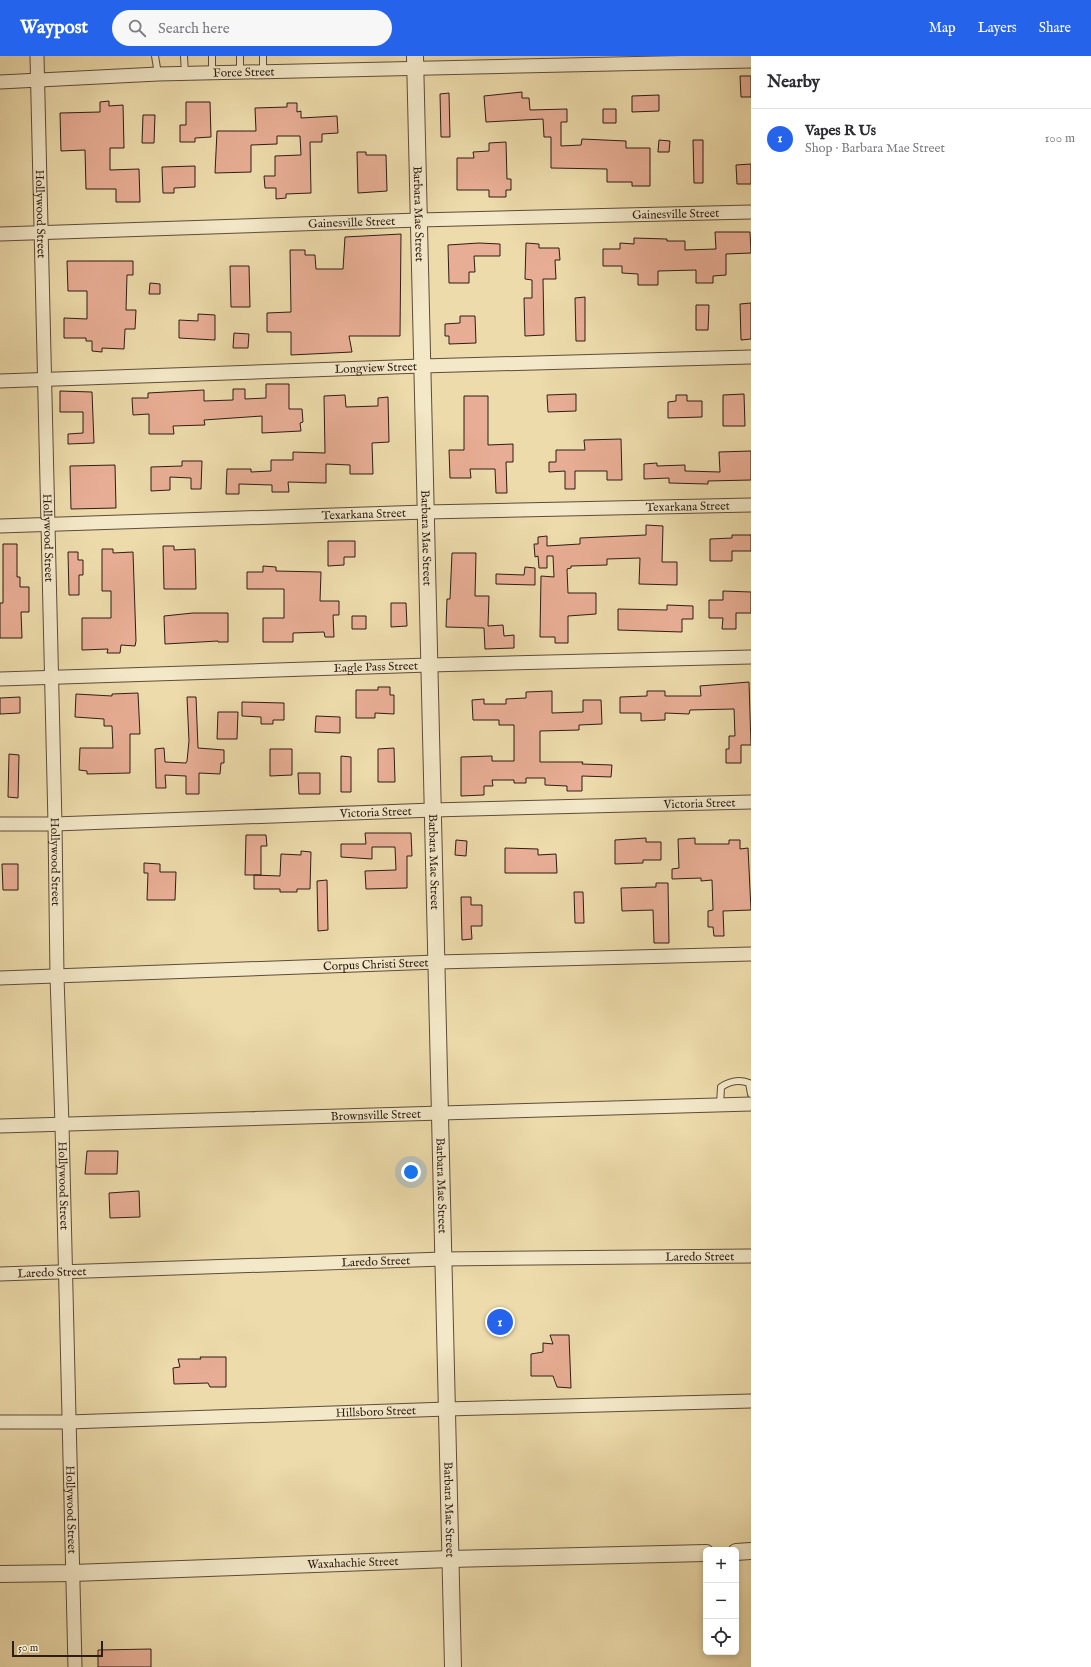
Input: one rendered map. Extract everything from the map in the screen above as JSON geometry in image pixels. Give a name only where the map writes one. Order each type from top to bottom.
[{"type":"street","name":"Hollywood Street","points":[[37,56],[52,678],[57,977],[66,1274],[75,1667]]},
{"type":"street","name":"Force Street","points":[[0,82],[38,82],[158,74],[263,72],[415,62],[751,61]]},
{"type":"street","name":"Barbara Mae Street","points":[[415,62],[437,962],[452,1667]]},
{"type":"street","name":"Gainesville Street","points":[[0,234],[419,220],[751,212]]},
{"type":"street","name":"Longview Street","points":[[0,381],[422,366],[751,357]]},
{"type":"street","name":"Texarkana Street","points":[[0,526],[426,512],[751,505]]},
{"type":"street","name":"Eagle Pass Street","points":[[0,678],[52,678],[429,665],[751,657]]},
{"type":"street","name":"Victoria Street","points":[[0,824],[55,824],[433,810],[751,802]]},
{"type":"street","name":"Corpus Christi Street","points":[[0,978],[437,962],[751,954]]},
{"type":"street","name":"Brownsville Street","points":[[0,1126],[751,1104]]},
{"type":"street","name":"Laredo Street","points":[[0,1274],[66,1274],[443,1259],[751,1256]]},
{"type":"street","name":"Hillsboro Street","points":[[0,1422],[69,1422],[447,1409],[751,1401]]},
{"type":"street","points":[[739,1552],[751,1552]]},
{"type":"street","name":"Waxahachie Street","points":[[0,1574],[72,1573],[450,1559],[703,1553]]},
{"type":"lane","points":[[156,56],[158,74]]},
{"type":"lane","points":[[184,56],[185,74]]},
{"type":"lane","points":[[212,56],[212,73]]},
{"type":"lane","points":[[240,56],[240,72]]},
{"type":"lane","points":[[263,56],[263,72]]},
{"type":"lane","points":[[720,1105],[721,1088],[732,1081],[741,1080],[749,1083],[751,1094]]},
{"type":"building","points":[[740,76],[751,76],[751,97],[741,97]]},
{"type":"building","points":[[522,92],[522,98],[529,98],[530,110],[567,109],[567,122],[561,122],[561,146],[581,145],[582,139],[626,141],[626,148],[650,148],[650,186],[632,186],[632,182],[607,182],[607,169],[551,168],[551,137],[544,137],[543,119],[486,122],[484,96]]},
{"type":"building","points":[[449,93],[450,137],[441,137],[440,94]]},
{"type":"building","points":[[659,95],[659,111],[632,112],[632,96]]},
{"type":"building","points":[[109,101],[109,106],[123,105],[124,148],[110,148],[110,170],[139,169],[140,202],[116,202],[116,189],[86,189],[85,150],[61,151],[60,113],[100,112],[100,102]]},
{"type":"building","points":[[186,102],[210,102],[211,137],[195,138],[195,142],[180,142],[180,125],[186,125]]},
{"type":"building","points":[[287,103],[297,103],[297,112],[301,111],[301,118],[337,116],[338,133],[322,134],[322,142],[310,142],[311,193],[286,194],[286,198],[276,199],[276,188],[265,188],[264,176],[275,176],[275,156],[301,155],[300,136],[277,136],[277,144],[251,145],[251,172],[215,173],[217,131],[256,131],[255,108],[287,107]]},
{"type":"building","points":[[603,109],[616,109],[616,123],[603,123]]},
{"type":"building","points":[[143,115],[155,115],[154,143],[142,143]]},
{"type":"building","points":[[659,140],[670,141],[669,152],[658,152]]},
{"type":"building","points":[[693,140],[703,140],[703,183],[694,183]]},
{"type":"building","points":[[506,142],[507,179],[511,179],[511,190],[506,190],[506,197],[489,197],[489,190],[457,190],[457,158],[474,158],[473,152],[489,151],[489,143]]},
{"type":"building","points":[[357,152],[366,152],[366,155],[386,155],[387,191],[358,193]]},
{"type":"building","points":[[751,164],[751,184],[737,184],[736,165]]},
{"type":"building","points":[[195,166],[195,187],[174,188],[174,193],[163,193],[162,167]]},
{"type":"building","points":[[715,232],[750,232],[751,253],[726,254],[726,275],[713,276],[713,283],[696,283],[696,270],[658,271],[658,285],[638,285],[638,274],[622,273],[622,266],[603,266],[603,249],[620,249],[620,243],[634,244],[634,238],[685,241],[685,250],[716,249]]},
{"type":"building","points":[[401,234],[400,336],[349,336],[352,352],[291,355],[291,332],[267,332],[267,313],[291,312],[290,250],[305,250],[305,255],[315,255],[316,269],[343,269],[345,237]]},
{"type":"building","points":[[479,243],[500,244],[500,256],[474,256],[475,272],[469,272],[469,283],[449,283],[448,245]]},
{"type":"building","points":[[526,243],[539,244],[539,248],[559,248],[560,260],[555,260],[556,279],[543,279],[544,335],[525,336],[524,298],[532,298],[532,280],[525,279]]},
{"type":"building","points":[[67,261],[133,261],[133,275],[127,275],[126,310],[136,310],[135,329],[125,329],[124,349],[102,348],[102,352],[92,351],[92,341],[86,341],[86,338],[64,338],[64,318],[87,319],[87,291],[68,291]]},
{"type":"building","points":[[230,266],[249,266],[250,307],[231,307]]},
{"type":"building","points":[[150,283],[160,284],[160,294],[149,294]]},
{"type":"building","points":[[585,297],[585,341],[576,341],[575,298]]},
{"type":"building","points":[[751,303],[751,339],[741,340],[740,304]]},
{"type":"building","points":[[696,305],[709,305],[708,330],[696,330]]},
{"type":"building","points":[[198,314],[215,315],[215,340],[179,338],[179,320],[198,321]]},
{"type":"building","points":[[460,316],[475,316],[476,343],[449,344],[449,336],[445,336],[445,324],[460,323]]},
{"type":"building","points":[[234,333],[249,334],[248,348],[233,348]]},
{"type":"building","points":[[266,384],[289,384],[289,409],[302,409],[303,422],[300,423],[301,431],[262,433],[262,416],[204,420],[205,425],[173,426],[174,434],[149,434],[149,414],[133,415],[132,398],[148,398],[148,393],[204,390],[204,401],[233,400],[233,389],[245,389],[245,399],[266,398]]},
{"type":"building","points":[[60,391],[92,392],[94,443],[68,444],[68,434],[83,433],[83,412],[60,412]]},
{"type":"building","points":[[576,394],[576,411],[548,412],[547,395]]},
{"type":"building","points":[[744,394],[745,426],[723,426],[723,395]]},
{"type":"building","points":[[345,395],[346,407],[378,406],[378,398],[388,397],[389,442],[372,443],[373,474],[350,474],[350,465],[326,464],[326,483],[288,482],[289,492],[272,492],[272,485],[239,484],[239,494],[226,494],[227,469],[251,469],[251,472],[271,471],[271,460],[293,460],[293,452],[325,453],[324,396]]},
{"type":"building","points":[[676,395],[687,395],[687,401],[702,401],[702,417],[668,418],[668,402],[676,401]]},
{"type":"building","points":[[464,396],[488,396],[488,445],[513,444],[513,462],[506,462],[507,493],[496,493],[495,469],[470,469],[471,478],[450,478],[449,450],[464,450]]},
{"type":"building","points":[[621,439],[622,480],[607,480],[607,471],[575,471],[575,489],[565,489],[565,471],[549,472],[549,462],[556,462],[556,450],[585,450],[584,440]]},
{"type":"building","points":[[751,451],[751,480],[708,481],[708,484],[669,483],[669,478],[644,479],[644,464],[657,463],[657,466],[685,465],[685,471],[720,472],[719,452]]},
{"type":"building","points":[[182,461],[202,461],[201,489],[191,489],[191,478],[170,477],[170,490],[151,491],[151,467],[182,466]]},
{"type":"building","points":[[115,465],[116,508],[71,509],[70,466]]},
{"type":"building","points":[[646,525],[663,526],[662,562],[677,562],[677,585],[639,584],[640,558],[607,559],[607,565],[571,566],[571,568],[567,569],[568,593],[596,593],[596,614],[568,616],[568,643],[555,643],[555,637],[540,637],[541,576],[554,577],[553,556],[547,556],[547,568],[539,568],[538,556],[535,557],[534,544],[538,544],[538,537],[547,536],[547,546],[580,544],[580,538],[646,535]]},
{"type":"building","points":[[732,535],[751,535],[751,551],[732,551],[732,561],[710,561],[710,539],[732,538]]},
{"type":"building","points":[[328,541],[355,541],[355,557],[344,557],[344,565],[328,566]]},
{"type":"building","points":[[3,544],[17,544],[17,577],[20,577],[20,587],[29,587],[29,612],[21,612],[22,638],[0,638],[0,603],[3,603]]},
{"type":"building","points":[[163,546],[174,546],[174,550],[195,549],[196,589],[164,589]]},
{"type":"building","points":[[102,549],[113,549],[113,553],[133,552],[136,641],[135,646],[121,645],[120,653],[107,653],[108,649],[82,650],[82,618],[111,618],[111,591],[102,591]]},
{"type":"building","points":[[68,552],[78,552],[78,560],[83,560],[83,575],[79,575],[79,595],[69,595]]},
{"type":"building","points":[[452,553],[476,553],[475,596],[489,596],[488,626],[503,625],[504,636],[514,635],[514,648],[485,649],[484,628],[446,627],[447,599],[450,599]]},
{"type":"building","points":[[263,566],[276,567],[276,571],[321,572],[320,601],[339,601],[339,615],[333,615],[334,637],[325,637],[324,632],[293,633],[293,642],[263,642],[263,618],[284,618],[284,589],[247,589],[247,572],[263,572]]},
{"type":"building","points":[[525,567],[535,568],[535,585],[496,584],[496,574],[524,575]]},
{"type":"building","points":[[723,591],[751,592],[751,613],[736,613],[736,629],[722,629],[723,618],[709,618],[709,600],[723,600]]},
{"type":"building","points":[[391,603],[406,603],[407,626],[391,627]]},
{"type":"building","points":[[667,605],[693,606],[693,619],[682,619],[682,632],[618,630],[618,609],[667,610]]},
{"type":"building","points":[[193,613],[228,613],[228,642],[218,641],[165,644],[164,616]]},
{"type":"building","points":[[352,616],[366,616],[366,629],[352,629]]},
{"type":"building","points":[[749,682],[751,745],[741,745],[741,763],[726,763],[726,749],[729,749],[729,736],[735,736],[734,709],[690,710],[689,714],[665,713],[665,720],[641,721],[641,713],[620,713],[620,697],[647,696],[647,691],[665,691],[665,696],[701,696],[700,686]]},
{"type":"building","points":[[378,687],[390,687],[390,695],[394,695],[394,714],[375,713],[375,718],[356,718],[356,690],[378,690]]},
{"type":"building","points":[[552,691],[552,713],[583,712],[583,700],[601,700],[602,724],[579,725],[579,730],[540,731],[540,762],[583,762],[582,764],[612,765],[611,777],[582,776],[582,791],[567,791],[567,786],[545,785],[545,778],[526,778],[526,783],[514,783],[514,780],[492,780],[493,786],[484,786],[484,795],[461,796],[461,757],[492,756],[492,761],[514,761],[514,725],[499,725],[499,720],[473,720],[472,700],[484,699],[484,704],[506,704],[506,699],[526,698],[526,692]]},
{"type":"building","points":[[138,693],[140,734],[130,734],[130,773],[87,774],[87,771],[79,770],[80,748],[113,748],[112,726],[104,726],[104,719],[75,717],[76,694],[112,696],[112,694]]},
{"type":"building","points":[[20,697],[20,713],[0,714],[0,698]]},
{"type":"building","points":[[187,697],[196,697],[198,748],[224,750],[224,763],[221,763],[220,774],[199,773],[199,794],[186,794],[186,776],[165,775],[166,788],[156,788],[155,749],[164,748],[165,762],[186,763],[187,761],[189,741]]},
{"type":"building","points":[[242,702],[284,703],[284,720],[273,720],[273,724],[261,724],[261,717],[242,716]]},
{"type":"building","points":[[218,712],[238,712],[237,739],[217,739]]},
{"type":"building","points":[[316,716],[340,717],[340,733],[315,732]]},
{"type":"building","points":[[394,748],[395,782],[378,782],[378,749]]},
{"type":"building","points":[[270,749],[292,749],[292,775],[270,776]]},
{"type":"building","points":[[9,754],[19,755],[18,798],[8,797]]},
{"type":"building","points":[[341,756],[351,757],[351,792],[341,792]]},
{"type":"building","points":[[298,773],[320,773],[320,794],[299,794]]},
{"type":"building","points":[[365,833],[411,833],[412,856],[407,856],[407,888],[366,889],[365,871],[396,870],[395,847],[372,847],[372,859],[341,857],[341,844],[366,844]]},
{"type":"building","points":[[246,835],[266,835],[267,846],[261,846],[261,875],[245,875]]},
{"type":"building","points":[[646,838],[646,842],[661,842],[661,860],[643,860],[643,863],[615,864],[615,840]]},
{"type":"building","points":[[695,838],[695,844],[729,844],[729,840],[740,840],[740,849],[748,848],[751,910],[723,911],[724,936],[714,936],[713,927],[708,927],[708,911],[713,910],[712,880],[701,881],[701,878],[672,879],[672,869],[679,868],[678,839]]},
{"type":"building","points":[[456,840],[467,841],[466,856],[455,855]]},
{"type":"building","points":[[505,848],[538,849],[538,855],[556,854],[557,873],[505,873]]},
{"type":"building","points":[[301,851],[311,852],[310,889],[297,889],[297,892],[280,892],[280,889],[254,889],[254,875],[280,876],[281,854],[301,855]]},
{"type":"building","points":[[144,863],[160,864],[160,872],[176,872],[175,900],[147,900],[148,873],[144,873]]},
{"type":"building","points":[[2,864],[18,864],[18,890],[3,890]]},
{"type":"building","points":[[327,880],[328,930],[318,931],[317,881]]},
{"type":"building","points":[[656,883],[668,883],[669,943],[654,943],[653,910],[622,911],[621,888],[656,887]]},
{"type":"building","points":[[574,892],[583,892],[584,923],[575,923]]},
{"type":"building","points":[[461,897],[471,897],[471,905],[482,905],[482,926],[471,926],[472,939],[462,940]]},
{"type":"building","points":[[87,1151],[118,1151],[117,1174],[85,1174]]},
{"type":"building","points":[[139,1191],[140,1217],[110,1218],[109,1193]]},
{"type":"building","points":[[550,1335],[569,1335],[571,1388],[557,1387],[553,1376],[531,1376],[531,1354],[543,1352],[543,1343],[553,1344]]},
{"type":"building","points":[[200,1357],[226,1357],[226,1387],[210,1387],[208,1383],[174,1384],[173,1368],[180,1367],[178,1359],[201,1359]]},
{"type":"building","points":[[151,1649],[151,1667],[98,1667],[98,1650]]},
{"type":"place","name":"Vapes R Us","points":[[500,1322]]}]
